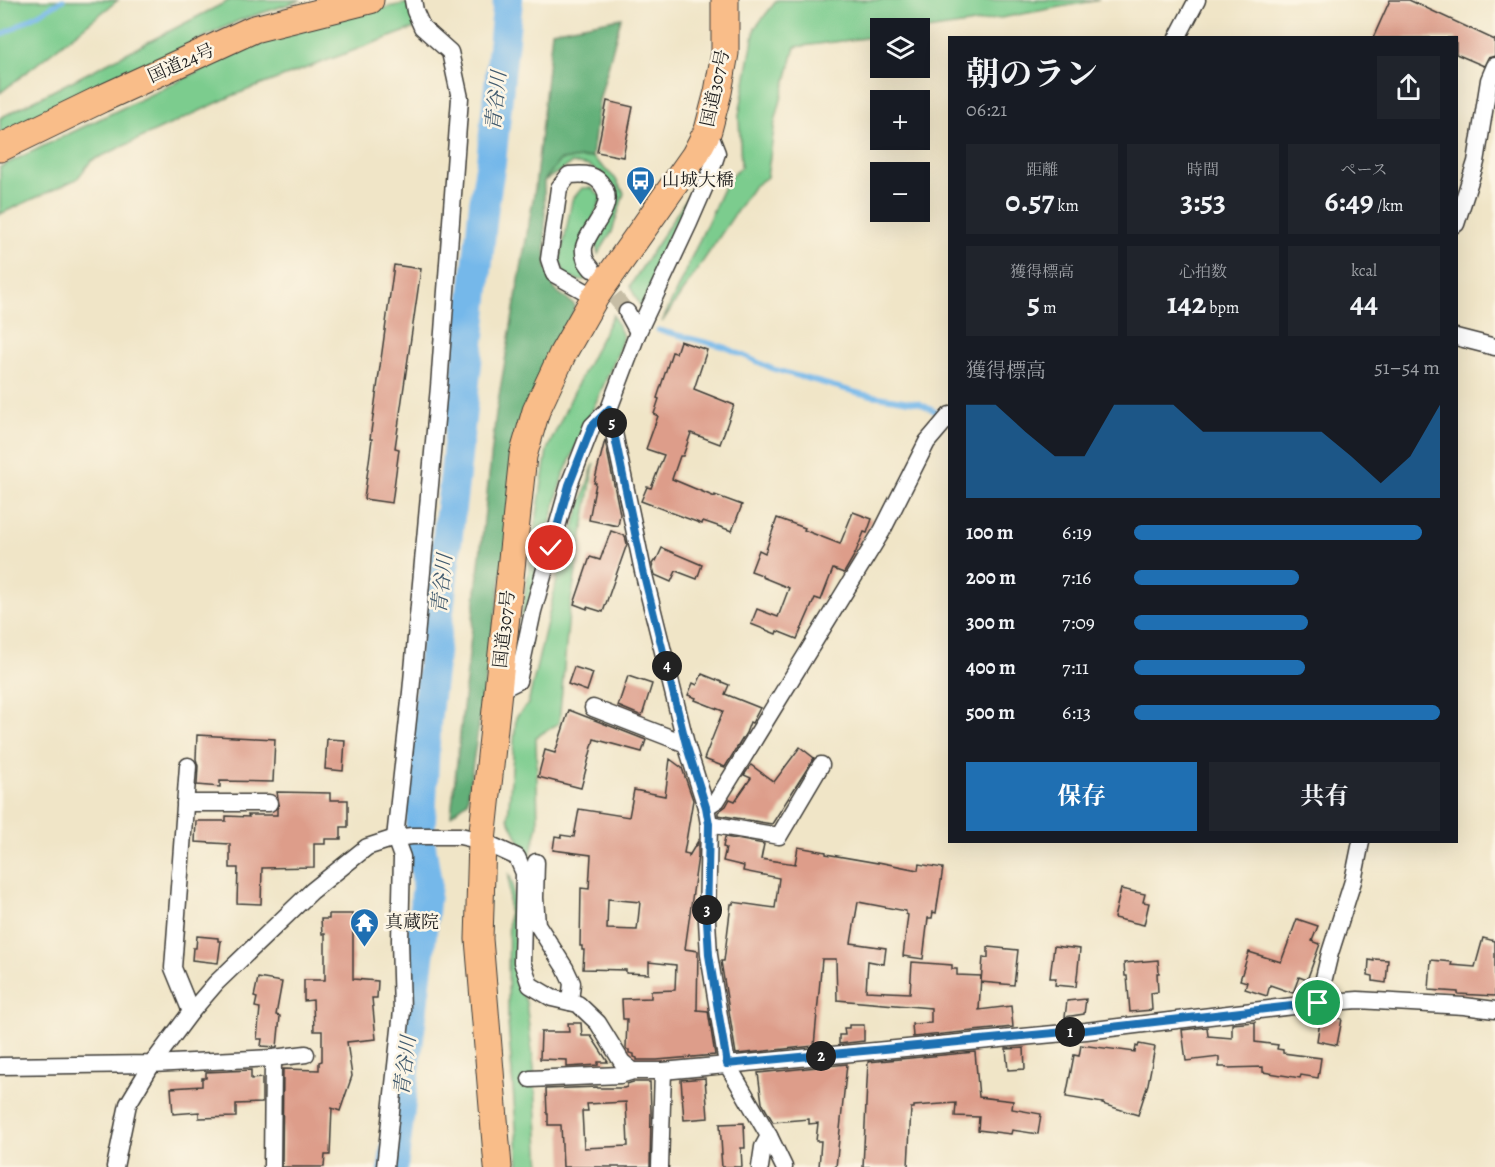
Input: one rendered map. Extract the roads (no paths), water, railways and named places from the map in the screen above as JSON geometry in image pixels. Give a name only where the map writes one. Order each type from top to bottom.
[{"type":"highway","name":"国道24号","points":[[0,148],[254,29],[370,0]]},
{"type":"highway","name":"国道307号","points":[[498,1167],[471,839],[497,694],[523,456],[536,411],[563,353],[595,297],[695,155],[708,130],[725,53],[725,0]]},
{"type":"street","points":[[385,1167],[402,1011],[400,940],[402,857],[395,838],[440,387],[460,98],[450,52],[422,27],[413,0]]},
{"type":"street","points":[[1179,36],[1197,0]]},
{"type":"street","points":[[1458,218],[1476,162],[1489,81],[1495,66]]},
{"type":"street","points":[[497,694],[518,681],[533,611],[569,485],[592,426],[609,409],[638,333],[709,177],[717,153],[708,130]]},
{"type":"street","points":[[592,269],[585,260],[584,246],[606,205],[606,189],[598,179],[584,174],[569,175],[559,188],[549,259],[554,274],[595,297]]},
{"type":"street","points":[[627,312],[638,333]]},
{"type":"street","points":[[1458,338],[1495,347]]},
{"type":"street","points":[[609,409],[643,571],[686,744],[706,807],[709,824],[707,921],[709,955],[727,1064],[769,1136],[784,1167]]},
{"type":"street","points":[[706,807],[717,800],[882,531],[927,442],[948,417]]},
{"type":"street","points":[[593,708],[686,744]]},
{"type":"street","points":[[709,824],[779,836],[821,765]]},
{"type":"street","points":[[188,766],[173,968],[191,1012]]},
{"type":"street","points":[[185,803],[269,803]]},
{"type":"street","points":[[115,1167],[128,1104],[152,1064],[191,1012],[216,983],[312,891],[367,847],[395,838],[412,836],[471,839],[517,857],[524,873],[522,962],[530,986],[552,998],[578,1004],[598,1023],[622,1062],[633,1071]]},
{"type":"street","points":[[1318,1003],[1330,953],[1353,881],[1361,843]]},
{"type":"street","points":[[536,862],[537,924],[572,983],[570,1002]]},
{"type":"street","points":[[530,1079],[620,1075],[633,1071],[663,1071],[1086,1030],[1358,1000],[1495,1010]]},
{"type":"street","points":[[0,1066],[152,1064],[273,1058],[306,1054]]},
{"type":"street","points":[[272,1167],[273,1058]]},
{"type":"street","points":[[660,1167],[663,1071]]},
{"type":"street","points":[[760,1167],[763,1147],[769,1136]]},
{"type":"waterway","points":[[0,36],[63,0]]},
{"type":"waterway","name":"青谷川","points":[[393,1167],[427,883],[420,839],[426,722],[508,0]]},
{"type":"waterway","points":[[658,330],[725,347],[773,369],[862,394],[919,403],[944,416]]},
{"type":"tunnel","points":[[599,278],[627,312]]},
{"type":"place","name":"山城大橋","points":[[641,206]]},
{"type":"place","name":"真蔵院","points":[[364,948]]}]
